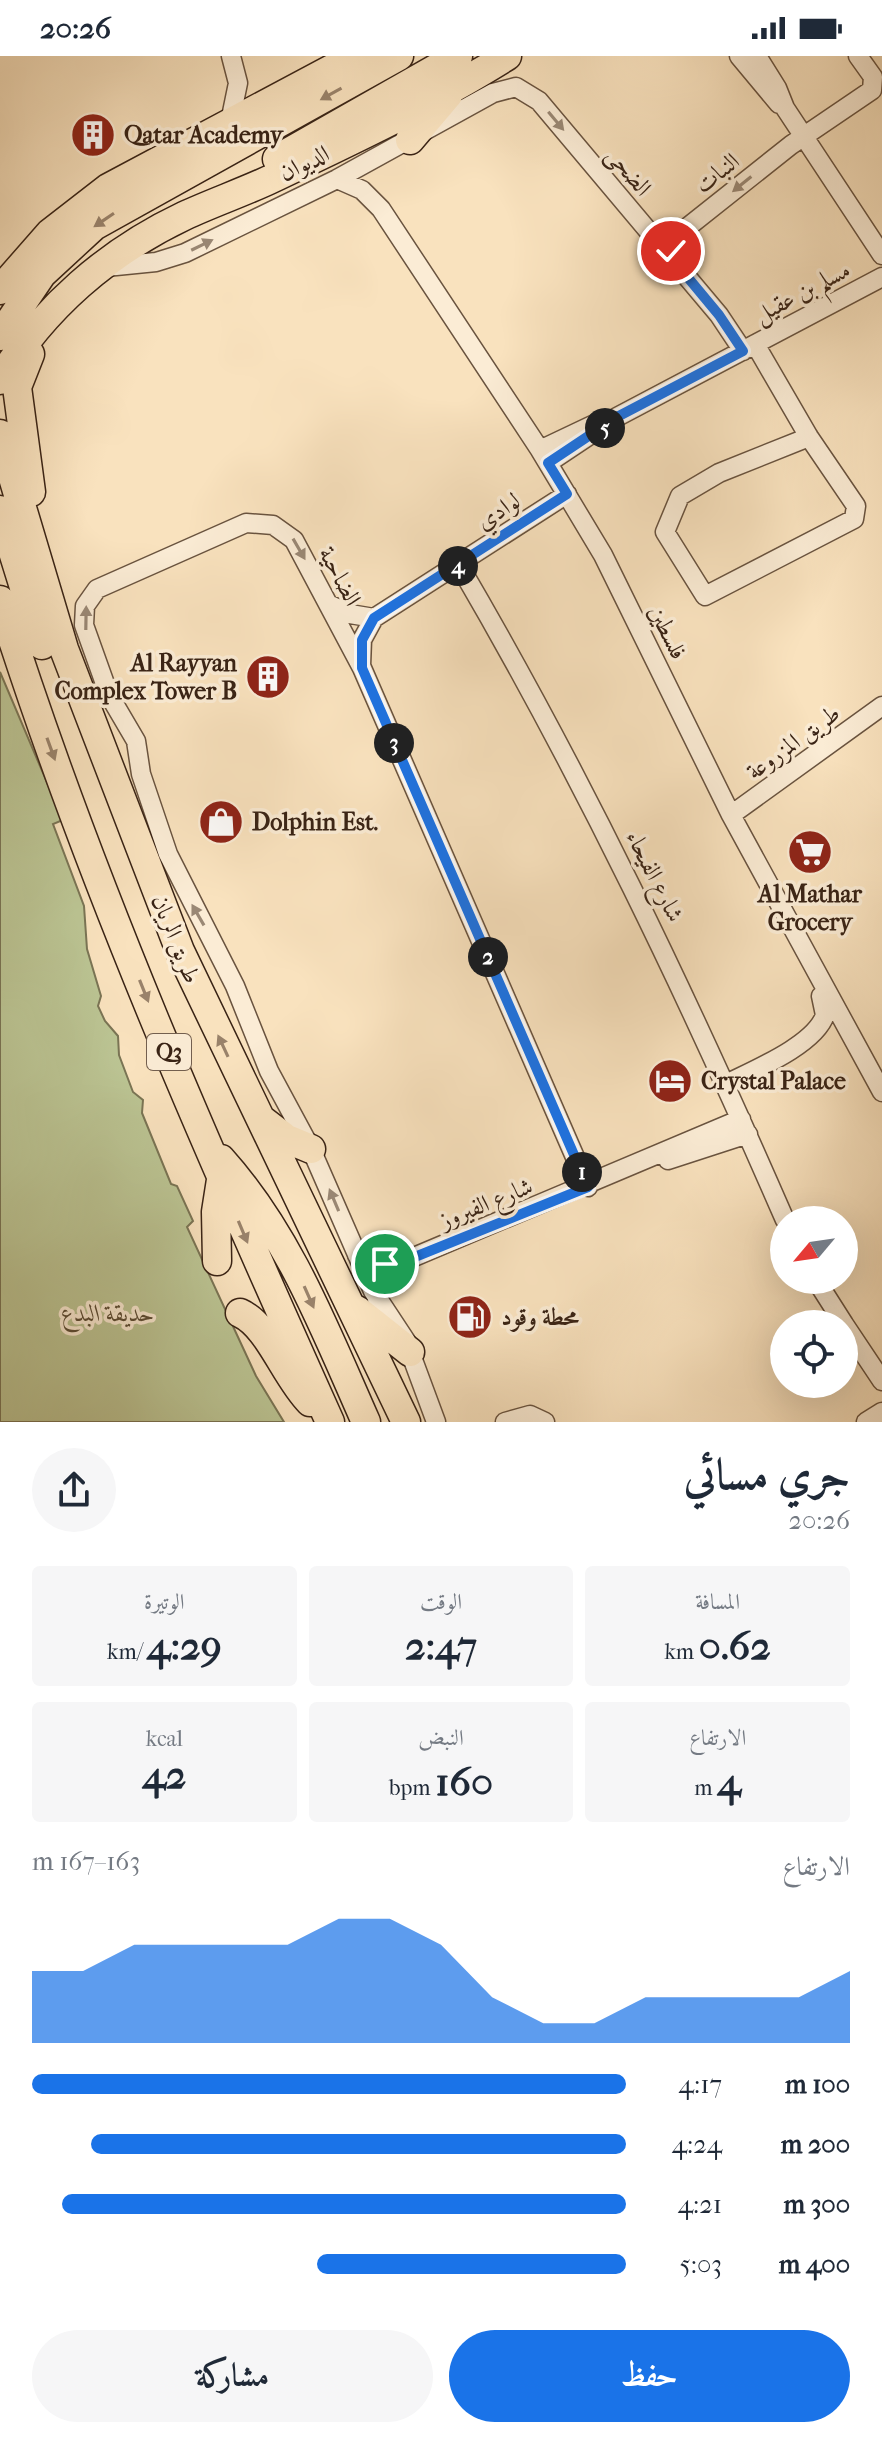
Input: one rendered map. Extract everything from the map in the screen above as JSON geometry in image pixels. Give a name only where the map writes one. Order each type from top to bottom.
[{"type":"main road","points":[[0,290],[39,243],[84,205],[133,173],[356,56]]},
{"type":"main road","points":[[0,336],[42,274],[94,226],[399,56]]},
{"type":"main road","points":[[215,203],[306,141],[458,56]]},
{"type":"main road","name":"الديوان","points":[[0,380],[34,333],[67,296],[99,267],[159,229],[301,165],[507,56]]},
{"type":"main road","points":[[410,140],[457,85]]},
{"type":"main road","points":[[0,255],[18,247],[53,214],[84,205]]},
{"type":"main road","points":[[64,649],[62,610],[32,499],[17,387],[24,363],[59,319],[67,296]]},
{"type":"main road","name":"طريق الريان","points":[[0,434],[64,649],[180,951],[406,1422]]},
{"type":"main road","points":[[0,510],[37,631],[80,741],[138,876],[180,951]]},
{"type":"main road","name":"طريق الريان","points":[[0,600],[24,675],[98,873],[204,1140],[329,1420]]},
{"type":"main road","points":[[0,645],[24,675]]},
{"type":"main road","points":[[258,1116],[277,1132],[311,1149]]},
{"type":"main road","points":[[204,1140],[257,1201],[284,1245],[366,1422]]},
{"type":"main road","points":[[217,1261],[216,1212],[221,1180]]},
{"type":"main road","points":[[348,1299],[383,1333],[410,1352]]},
{"type":"main road","points":[[240,1313],[259,1326],[292,1382],[329,1420]]},
{"type":"street","points":[[230,122],[238,83],[231,56]]},
{"type":"street","points":[[739,56],[766,91],[785,108]]},
{"type":"street","points":[[757,56],[803,137],[882,255]]},
{"type":"street","name":"النبات","points":[[670,256],[676,241],[689,226],[803,137],[872,90],[873,77],[858,56]]},
{"type":"street","name":"الضحى","points":[[493,93],[516,87],[539,101],[749,347],[856,506],[854,519],[705,596],[665,532],[680,496],[719,473],[809,437]]},
{"type":"street","name":"الديوان","points":[[99,267],[156,262],[177,256],[337,179],[493,93]]},
{"type":"street","name":"فلسطين","points":[[370,161],[372,186],[381,209]]},
{"type":"street","name":"فلسطين","points":[[337,179],[362,190],[381,209],[567,494],[609,568],[731,815],[882,1092]]},
{"type":"street","name":"مسلم بن عقيل","points":[[544,456],[581,429],[617,417],[882,277]]},
{"type":"street","name":"لوادي","points":[[374,618],[567,494]]},
{"type":"street","name":"الضاحية","points":[[140,767],[136,741],[109,695],[84,625],[85,606],[97,589],[240,526],[264,522],[280,528],[294,540],[362,668],[588,1187]]},
{"type":"street","name":"شارع الفيحاء","points":[[459,565],[605,831],[726,1084],[779,1206]]},
{"type":"street","points":[[328,604],[350,614],[374,618],[362,640],[362,668]]},
{"type":"street","name":"طريق المزروعة","points":[[731,815],[882,706]]},
{"type":"street","name":"طريق الريان","points":[[140,767],[177,876],[222,958],[269,1071],[311,1149],[377,1299],[410,1352],[436,1422]]},
{"type":"street","points":[[801,1043],[821,1025],[825,1015],[825,1005],[811,963]]},
{"type":"street","points":[[726,1084],[801,1043],[829,1034],[851,1039]]},
{"type":"street","name":"شارع الفيروز","points":[[395,1265],[638,1166],[669,1160],[745,1127]]},
{"type":"street","points":[[357,1255],[395,1265],[377,1299]]},
{"type":"street","points":[[858,1345],[882,1381]]},
{"type":"street","points":[[866,1422],[882,1412]]},
{"type":"street","points":[[505,1422],[530,1415],[545,1422]]},
{"type":"green space","name":"حديقة البدع","points":[[0,672],[63,820],[53,824],[84,906],[87,949],[101,996],[98,1006],[105,1021],[118,1036],[119,1055],[133,1092],[143,1100],[142,1113],[171,1184],[177,1186],[193,1221],[187,1227],[256,1376],[284,1422],[0,1422]]},
{"type":"place","name":"Qatar Academy","points":[[93,135]]},
{"type":"place","name":"Al Rayyan Complex Tower B","points":[[268,677]]},
{"type":"place","name":"Dolphin Est.","points":[[221,822]]},
{"type":"place","name":"Al Mathar Grocery","points":[[810,852]]},
{"type":"place","name":"Crystal Palace","points":[[670,1081]]},
{"type":"place","name":"محطة وقود","points":[[470,1317]]},
{"type":"route","points":[[385,1264],[395,1265],[588,1187],[362,668],[362,640],[374,618],[567,494],[548,463],[601,431],[617,417],[743,351],[719,315],[670,256],[671,251]]}]
